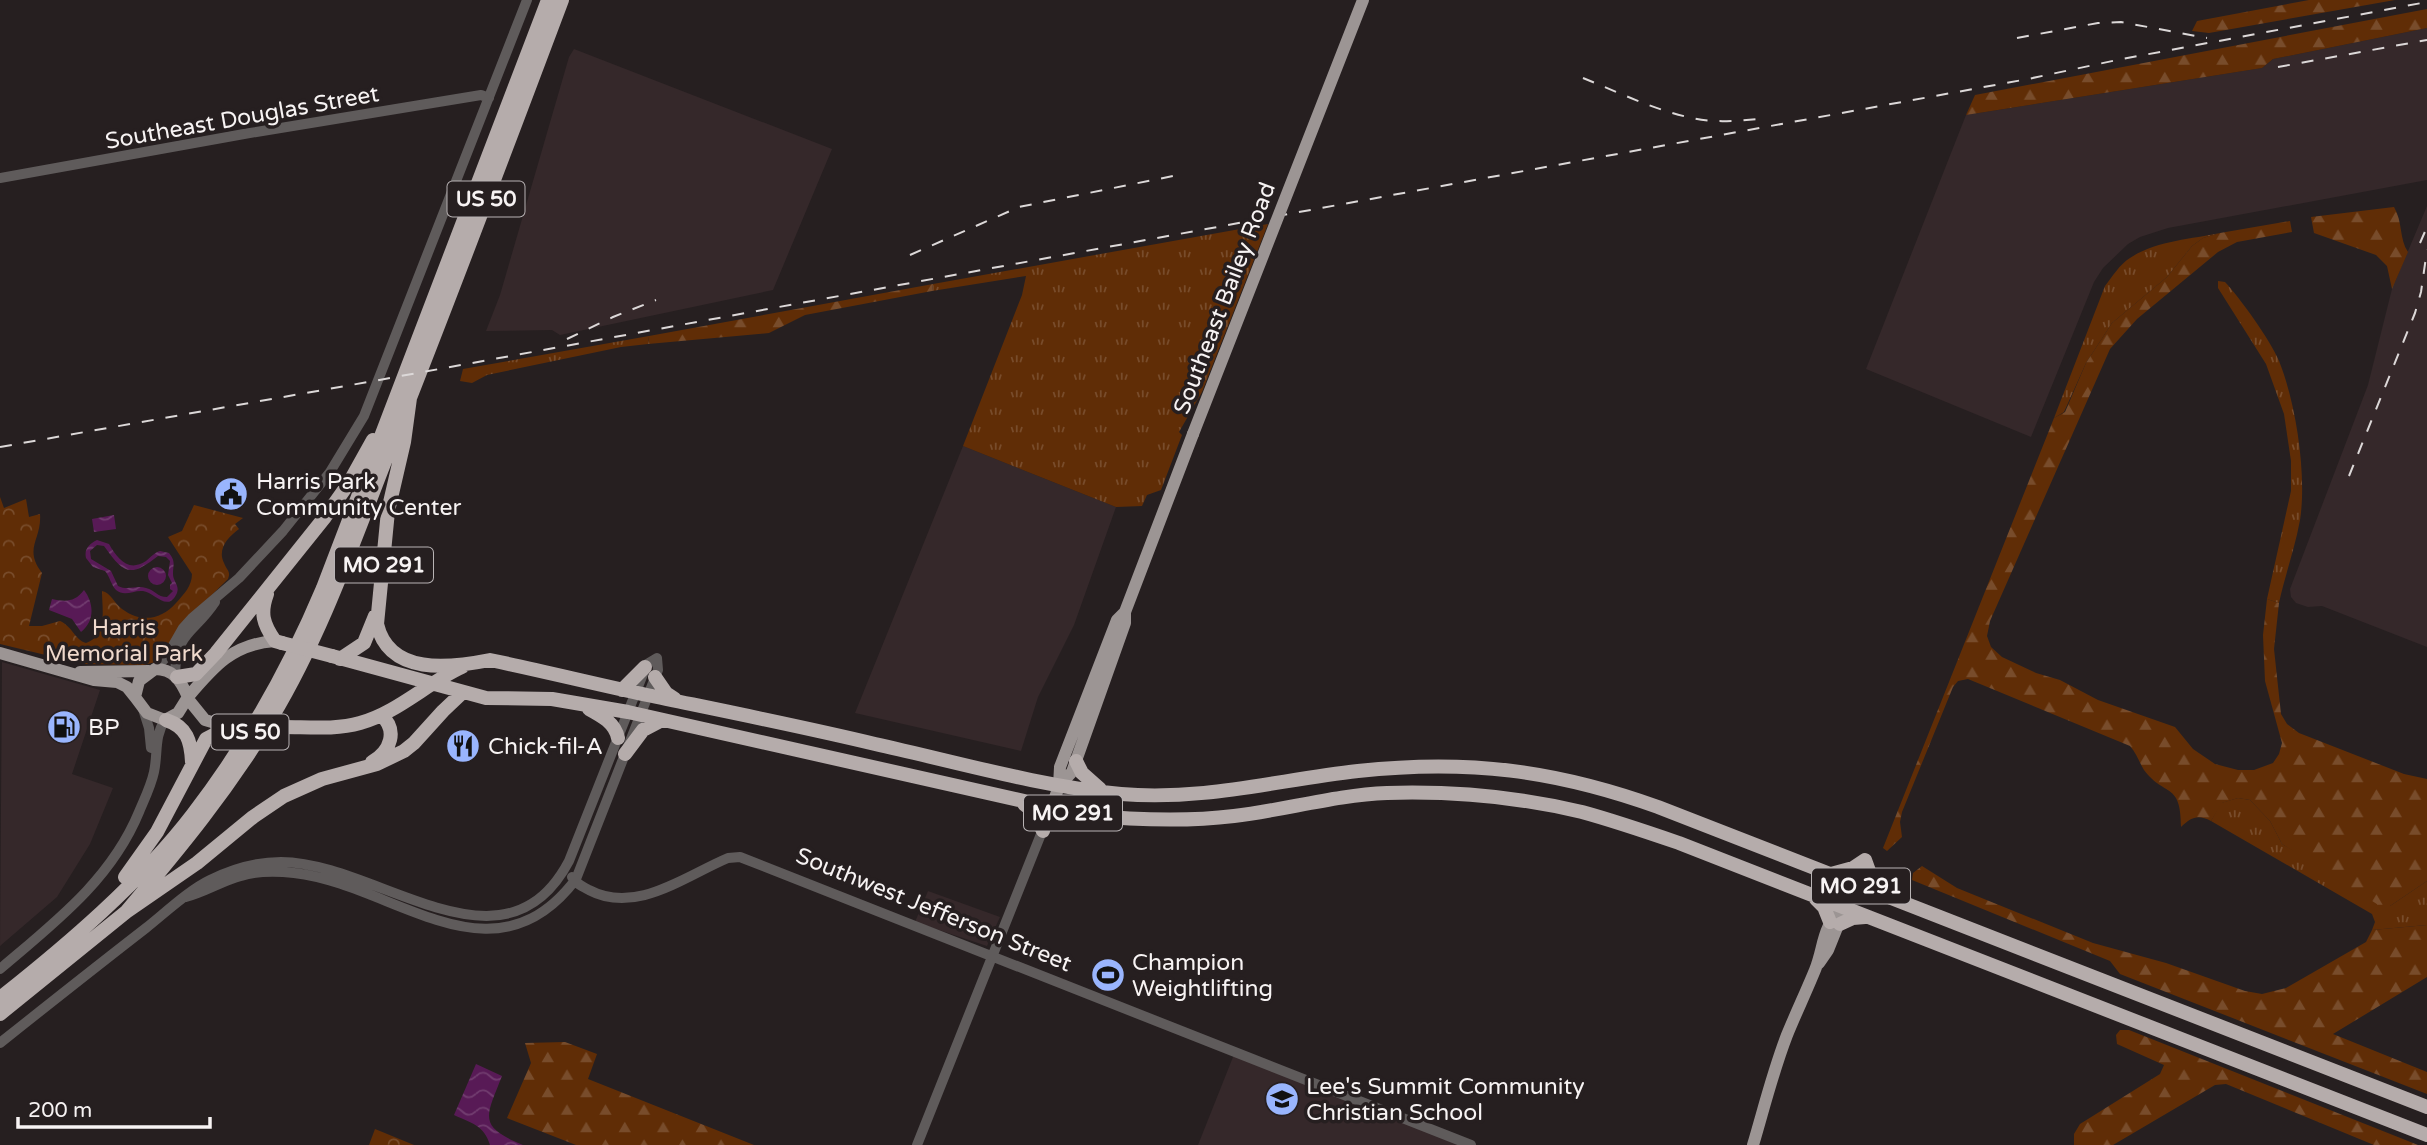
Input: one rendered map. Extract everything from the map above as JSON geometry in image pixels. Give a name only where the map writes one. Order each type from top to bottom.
[{"type":"highway","name":"US 50","points":[[0,1014],[126,912],[200,825],[236,776],[274,715],[310,647],[548,0]]},
{"type":"highway","name":"US 50","points":[[0,998],[90,922],[147,866],[192,816],[262,712],[300,642],[404,397],[562,0]]},
{"type":"highway","name":"MO 291","points":[[404,397],[349,483],[272,583],[262,609],[265,626],[279,642],[462,693],[503,699],[552,699],[579,703],[1051,809],[1120,818],[1201,819],[1384,793],[1463,794],[1530,802],[1610,820],[1679,843],[2427,1135]]},
{"type":"highway","name":"MO 291","points":[[404,397],[404,442],[388,511],[377,624],[382,640],[400,657],[416,663],[433,666],[466,665],[490,660],[635,693],[777,721],[1059,786],[1104,792],[1155,796],[1189,795],[1235,791],[1358,771],[1456,765],[1563,778],[1628,796],[2427,1107]]},
{"type":"highway","points":[[176,676],[190,677],[202,669],[272,583]]},
{"type":"highway","name":"MO 291","points":[[336,658],[364,643],[378,604]]},
{"type":"highway","points":[[90,922],[144,853],[172,806],[206,739],[235,726],[344,726],[363,723],[466,665]]},
{"type":"highway","points":[[635,693],[650,672],[666,693],[679,701]]},
{"type":"highway","points":[[126,912],[197,863],[253,817],[284,796],[322,779],[390,759],[414,743],[462,693]]},
{"type":"highway","points":[[579,703],[609,722],[616,730],[618,738]]},
{"type":"highway","points":[[359,770],[380,758],[390,741],[390,726],[381,715]]},
{"type":"highway","points":[[165,720],[179,725],[187,735],[192,763]]},
{"type":"highway","points":[[625,754],[643,730],[662,720]]},
{"type":"highway","points":[[1076,761],[1088,781],[1104,792]]},
{"type":"highway","points":[[1023,803],[1034,812],[1043,831]]},
{"type":"highway","points":[[1831,874],[1853,868],[1865,860],[1873,882],[1883,895]]},
{"type":"highway","points":[[1812,895],[1835,923],[1868,917]]},
{"type":"main road","name":"Southeast Bailey Road","points":[[1059,786],[1072,772],[1125,623],[1125,612],[1363,0]]},
{"type":"main road","name":"Southeast Bailey Road","points":[[1051,809],[1059,786],[1059,767],[1117,620],[1125,612]]},
{"type":"main road","points":[[0,653],[94,680],[121,683],[151,716],[165,720],[178,713],[214,669],[234,651],[253,643],[279,642]]},
{"type":"main road","points":[[135,697],[139,681],[152,670]]},
{"type":"main road","points":[[76,673],[169,671],[176,676],[205,720],[235,726]]},
{"type":"main road","points":[[1753,1145],[1786,1036],[1816,966],[1828,950],[1835,923],[1855,883]]},
{"type":"street","points":[[176,676],[178,646],[217,598],[284,531],[330,472],[364,416],[527,0]]},
{"type":"street","name":"Southeast Douglas Street","points":[[0,178],[481,95],[489,98]]},
{"type":"street","points":[[152,670],[167,656],[183,628],[202,607],[217,598]]},
{"type":"street","points":[[294,868],[458,927],[507,928],[521,924],[548,909],[574,881],[625,754],[634,714],[635,693],[650,672]]},
{"type":"street","points":[[143,709],[151,745],[147,790]]},
{"type":"street","points":[[0,1043],[186,897],[201,894],[241,876],[294,868],[350,875],[445,910],[466,916],[489,918],[513,912],[535,901],[553,886],[565,867],[618,738],[634,714]]},
{"type":"street","points":[[0,969],[75,905],[105,872],[126,840],[153,776],[158,735],[165,720]]},
{"type":"street","points":[[917,1145],[1051,809]]},
{"type":"street","points":[[574,881],[571,872],[575,847]]},
{"type":"street","name":"Southwest Jefferson Street","points":[[574,881],[606,897],[629,899],[654,892],[728,858],[740,857],[1471,1145]]},
{"type":"street","points":[[548,909],[565,882],[565,867]]},
{"type":"shaded area","points":[[2427,28],[2427,180],[2168,228],[2128,244],[2103,268],[2094,282],[2031,437],[1866,369],[1966,115],[2262,68],[2273,59]]},
{"type":"shaded area","points":[[574,49],[832,149],[773,290],[560,335],[552,330],[486,331],[500,295],[569,57]]},
{"type":"shaded area","points":[[2427,206],[2427,647],[2322,606],[2308,607],[2296,603],[2291,597],[2290,589],[2368,385],[2392,289]]},
{"type":"shaded area","points":[[963,446],[1116,507],[1074,625],[1038,697],[1021,751],[855,713]]},
{"type":"shaded area","points":[[2,662],[100,690],[72,774],[113,788],[90,844],[57,897],[0,946]]},
{"type":"shaded area","points":[[928,891],[1000,917],[987,946],[915,922]]},
{"type":"shaded area","name":"Lee's Summit Community Christian School","points":[[1235,1052],[1462,1145],[1198,1145]]},
{"type":"green space","points":[[2309,0],[2395,0],[2209,33],[2192,31],[2197,21]]},
{"type":"green space","points":[[2427,9],[2427,28],[2273,59],[2262,68],[1966,115],[1975,95]]},
{"type":"green space","points":[[2394,207],[2408,252],[2392,289],[2387,266],[2376,255],[2314,233],[2311,217]]},
{"type":"green space","points":[[2290,221],[2292,232],[2237,242],[2218,252],[2137,319],[2110,349],[1990,621],[1987,636],[1991,647],[2002,657],[2036,673],[2060,680],[2098,700],[2175,727],[2193,749],[2215,764],[2238,770],[2254,770],[2273,763],[2282,743],[2265,681],[2263,635],[2267,599],[2279,603],[2274,649],[2281,714],[2287,724],[2299,733],[2404,774],[2427,779],[2427,881],[2390,906],[2380,906],[2282,844],[2270,821],[2250,800],[2238,798],[2222,803],[2211,821],[2195,818],[2181,827],[2175,796],[2152,779],[2130,746],[1968,679],[1958,681],[1953,687],[1902,812],[1902,837],[1887,851],[1883,848],[2054,418],[2065,412],[2086,363],[2112,323],[2167,277],[2192,246],[2203,238]]},
{"type":"green space","points":[[1268,224],[1202,392],[1179,432],[1182,435],[1161,490],[1147,495],[1142,506],[1116,507],[963,446],[1022,295],[1026,276],[932,291],[933,284]]},
{"type":"green space","points":[[2220,233],[2203,238],[2192,246],[2167,277],[2112,323],[2086,363],[2064,412],[2054,418],[2105,286],[2120,267],[2130,258],[2151,248]]},
{"type":"green space","points":[[2218,281],[2225,282],[2239,298],[2275,353],[2285,378],[2295,418],[2301,461],[2302,502],[2298,530],[2279,603],[2267,599],[2291,491],[2291,461],[2284,414],[2266,364],[2218,288]]},
{"type":"green space","points":[[933,284],[932,291],[805,315],[769,333],[648,344],[649,336]]},
{"type":"green space","points":[[649,336],[648,344],[621,347],[487,375],[472,383],[460,381],[463,369]]},
{"type":"green space","name":"Harris Memorial Park","points":[[0,497],[4,508],[26,499],[29,517],[40,514],[34,557],[42,573],[29,626],[60,621],[86,643],[98,634],[101,628],[102,591],[122,609],[143,618],[164,613],[185,593],[192,574],[168,537],[182,531],[194,505],[243,518],[235,524],[239,529],[223,548],[222,558],[229,573],[228,579],[180,626],[168,647],[155,662],[144,665],[83,664],[0,644]]},
{"type":"green space","points":[[2238,798],[2250,800],[2270,821],[2282,844],[2390,906],[2427,881],[2427,925],[2372,930],[2375,922],[2372,914],[2211,821],[2221,803]]},
{"type":"green space","points":[[1922,866],[1957,888],[2093,943],[2262,994],[2286,988],[2366,942],[2372,930],[2427,925],[2427,977],[2333,1034],[2427,1072],[2427,1094],[2120,974],[2110,961],[1912,880],[1913,873]]},
{"type":"green space","points":[[2120,1030],[2129,1030],[2418,1145],[2374,1145],[2226,1084],[2215,1085],[2113,1145],[2074,1145],[2074,1134],[2080,1124],[2160,1074],[2164,1065],[2117,1044],[2116,1035]]},
{"type":"green space","points":[[565,1042],[597,1054],[588,1079],[754,1145],[576,1145],[507,1118],[531,1063],[525,1043]]},
{"type":"green space","points":[[375,1129],[414,1145],[369,1145]]},
{"type":"water","points":[[114,515],[116,529],[94,532],[92,519]]},
{"type":"water","points":[[97,540],[109,544],[119,559],[128,565],[140,564],[160,551],[169,553],[178,589],[176,595],[169,602],[143,591],[126,593],[116,590],[105,571],[93,567],[86,558],[86,549]],"holes":[[[97,545],[104,546],[117,562],[128,570],[141,568],[158,556],[166,557],[170,561],[168,575],[172,583],[170,589],[173,591],[164,597],[146,588],[118,586],[111,571],[91,559],[90,551]]]},
{"type":"water","points":[[157,567],[165,572],[166,576],[161,584],[157,585],[149,580],[148,576],[153,568]]},
{"type":"water","points":[[84,590],[90,600],[92,612],[89,623],[81,632],[72,619],[49,610],[52,599],[70,600]]},
{"type":"water","points":[[476,1064],[502,1076],[489,1111],[492,1126],[523,1145],[490,1145],[480,1129],[454,1115]]},
{"type":"railway","points":[[0,447],[2028,79],[2427,2]]},
{"type":"railway","points":[[2017,38],[2098,23],[2121,22],[2207,38]]},
{"type":"railway","points":[[2278,67],[2427,40]]},
{"type":"railway","points":[[1583,78],[1678,115],[1716,121],[1758,119]]},
{"type":"railway","points":[[910,255],[1019,207],[1173,176]]},
{"type":"railway","points":[[2420,243],[2427,227]]},
{"type":"railway","points":[[2349,476],[2415,313],[2427,250]]},
{"type":"railway","points":[[567,339],[656,300]]},
{"type":"place","name":"Harris Park Community Center","points":[[231,494]]},
{"type":"place","name":"BP","points":[[64,727]]},
{"type":"place","name":"Chick-fil-A","points":[[463,746]]},
{"type":"place","name":"Champion Weightlifting","points":[[1108,975]]},
{"type":"place","name":"Lee's Summit Community Christian School","points":[[1282,1099]]}]
